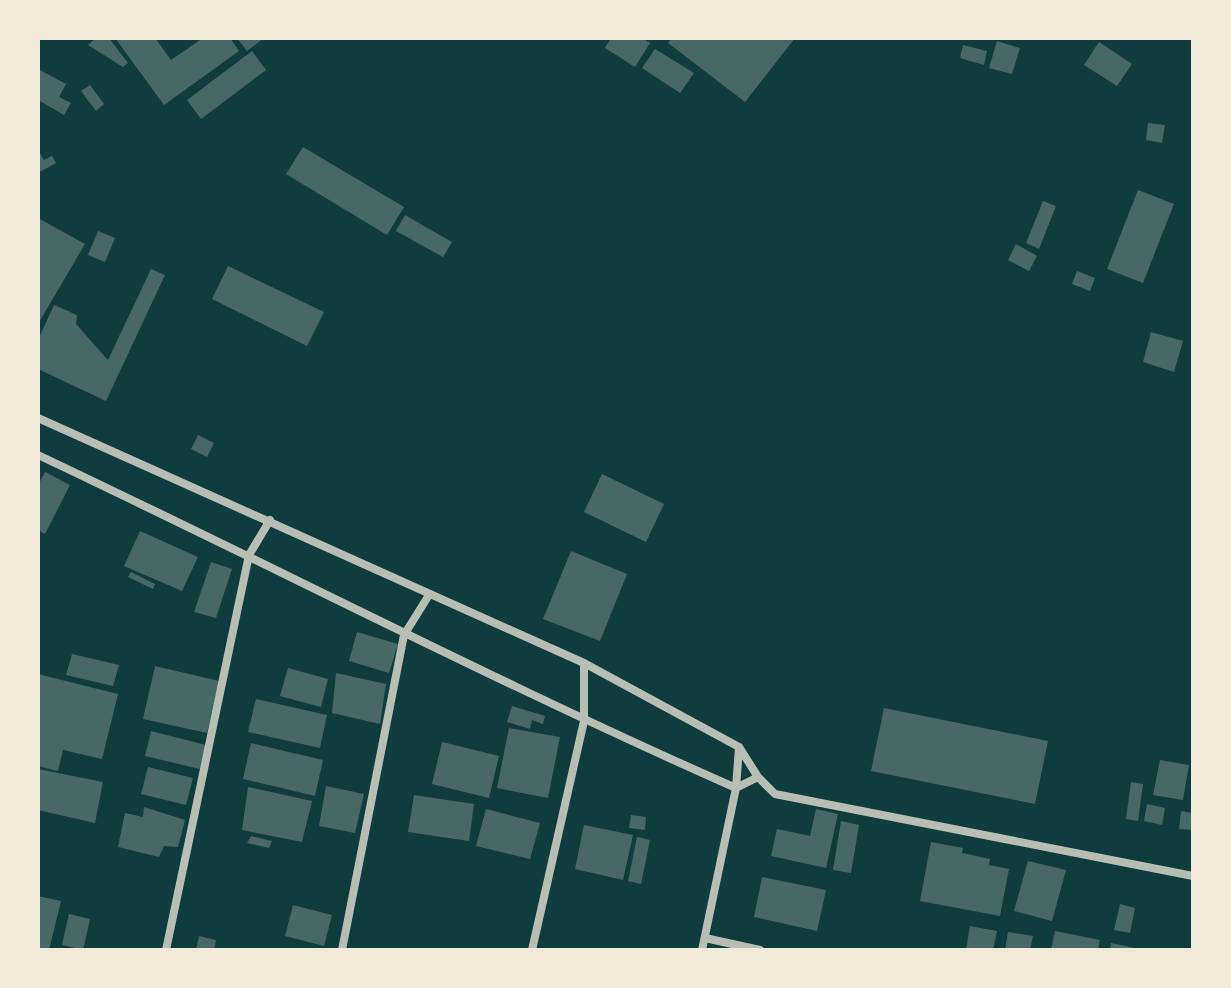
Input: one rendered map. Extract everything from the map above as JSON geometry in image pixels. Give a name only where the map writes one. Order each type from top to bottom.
[{"type":"street","points":[[38,418],[584,663],[739,747],[758,777],[775,794],[1193,876]]},
{"type":"street","points":[[38,455],[249,555],[404,635],[584,721],[736,788]]},
{"type":"street","points":[[166,950],[249,555],[270,520]]},
{"type":"street","points":[[342,950],[404,635],[429,595]]},
{"type":"street","points":[[532,950],[584,721],[584,663]]},
{"type":"street","points":[[702,950],[736,788],[739,747]]},
{"type":"street","points":[[736,788],[758,777]]},
{"type":"street","points":[[705,938],[760,950]]},
{"type":"building","points":[[96,38],[109,38],[128,63],[123,67],[88,45]]},
{"type":"building","points":[[115,38],[155,38],[171,60],[203,38],[230,38],[239,51],[164,105]]},
{"type":"building","points":[[237,38],[264,38],[247,51]]},
{"type":"building","points":[[611,38],[642,38],[650,43],[635,67],[605,48]]},
{"type":"building","points":[[672,38],[795,38],[745,102],[668,43]]},
{"type":"building","points":[[997,41],[1020,48],[1012,74],[989,68]]},
{"type":"building","points":[[1099,42],[1132,64],[1117,86],[1084,65]]},
{"type":"building","points":[[963,45],[987,51],[984,65],[960,58]]},
{"type":"building","points":[[655,49],[694,73],[680,93],[642,68]]},
{"type":"building","points":[[252,51],[266,70],[201,119],[187,100]]},
{"type":"building","points":[[38,69],[66,84],[59,97],[71,103],[64,115],[38,100]]},
{"type":"building","points":[[90,85],[104,104],[96,111],[81,91]]},
{"type":"building","points":[[1148,123],[1165,125],[1162,143],[1146,140]]},
{"type":"building","points":[[303,147],[404,207],[387,235],[286,174]]},
{"type":"building","points":[[38,150],[44,160],[52,156],[56,163],[38,173]]},
{"type":"building","points":[[1138,190],[1174,204],[1143,283],[1107,269]]},
{"type":"building","points":[[1043,201],[1056,206],[1039,249],[1026,243]]},
{"type":"building","points":[[405,215],[452,242],[443,257],[396,231]]},
{"type":"building","points":[[38,218],[85,244],[38,324]]},
{"type":"building","points":[[98,231],[115,238],[105,262],[88,255]]},
{"type":"building","points":[[1016,244],[1037,256],[1029,271],[1008,260]]},
{"type":"building","points":[[228,266],[324,312],[307,346],[212,299]]},
{"type":"building","points":[[151,269],[165,275],[106,401],[38,369],[38,340],[54,305],[77,315],[76,324],[108,360]]},
{"type":"building","points":[[1077,271],[1095,278],[1090,291],[1072,284]]},
{"type":"building","points":[[1151,332],[1183,341],[1174,372],[1143,362]]},
{"type":"building","points":[[198,435],[214,443],[207,457],[191,449]]},
{"type":"building","points":[[45,472],[70,485],[45,534],[38,530],[38,485]]},
{"type":"building","points":[[602,474],[664,504],[646,542],[584,512]]},
{"type":"building","points":[[140,531],[198,557],[182,591],[124,566]]},
{"type":"building","points":[[571,551],[627,574],[600,641],[543,619]]},
{"type":"building","points":[[211,562],[232,569],[216,618],[194,612]]},
{"type":"building","points":[[131,572],[155,584],[153,589],[128,577]]},
{"type":"building","points":[[357,632],[398,644],[389,673],[349,661]]},
{"type":"building","points":[[72,654],[119,665],[113,686],[66,675]]},
{"type":"building","points":[[155,666],[219,681],[207,733],[143,719]]},
{"type":"building","points":[[288,668],[328,679],[321,707],[280,696]]},
{"type":"building","points":[[336,673],[386,684],[380,724],[332,713]]},
{"type":"building","points":[[38,674],[118,694],[102,759],[63,750],[58,771],[38,766]]},
{"type":"building","points":[[256,699],[327,715],[320,748],[248,732]]},
{"type":"building","points":[[512,706],[545,716],[543,724],[532,720],[530,729],[507,722]]},
{"type":"building","points":[[884,708],[1048,741],[1035,804],[871,771]]},
{"type":"building","points":[[509,728],[560,737],[548,798],[497,788]]},
{"type":"building","points":[[151,731],[206,745],[200,769],[145,756]]},
{"type":"building","points":[[442,742],[499,756],[489,798],[432,784]]},
{"type":"building","points":[[251,743],[323,760],[315,796],[243,779]]},
{"type":"building","points":[[1160,760],[1189,765],[1183,800],[1153,795]]},
{"type":"building","points":[[148,767],[193,778],[186,805],[141,794]]},
{"type":"building","points":[[38,769],[103,782],[95,823],[38,810]]},
{"type":"building","points":[[1131,782],[1143,784],[1138,821],[1126,819]]},
{"type":"building","points":[[326,786],[364,794],[355,833],[319,826]]},
{"type":"building","points":[[248,787],[312,801],[302,842],[242,830]]},
{"type":"building","points":[[414,795],[474,804],[469,841],[408,832]]},
{"type":"building","points":[[1147,804],[1165,808],[1162,825],[1144,821]]},
{"type":"building","points":[[144,807],[185,820],[178,847],[164,846],[159,857],[118,847],[125,813],[143,817]]},
{"type":"building","points":[[486,809],[540,823],[530,859],[476,846]]},
{"type":"building","points":[[816,809],[838,814],[826,868],[771,856],[777,829],[810,836]]},
{"type":"building","points":[[1181,811],[1193,813],[1193,830],[1179,829]]},
{"type":"building","points":[[631,815],[646,817],[645,830],[629,828]]},
{"type":"building","points":[[841,821],[859,825],[851,873],[833,870]]},
{"type":"building","points":[[584,825],[633,835],[623,880],[575,869]]},
{"type":"building","points":[[251,836],[272,841],[269,848],[247,843]]},
{"type":"building","points":[[637,837],[650,840],[641,884],[628,881]]},
{"type":"building","points":[[931,842],[963,848],[962,853],[990,859],[989,865],[1009,869],[1000,916],[920,901]]},
{"type":"building","points":[[1028,861],[1066,870],[1052,921],[1014,911]]},
{"type":"building","points":[[762,877],[826,890],[817,931],[754,917]]},
{"type":"building","points":[[38,896],[61,901],[49,950],[38,950]]},
{"type":"building","points":[[1120,904],[1135,908],[1130,933],[1114,930]]},
{"type":"building","points":[[293,905],[332,915],[324,946],[285,936]]},
{"type":"building","points":[[69,914],[90,919],[83,950],[62,945]]},
{"type":"building","points":[[970,926],[997,931],[993,950],[966,950]]},
{"type":"building","points":[[1055,931],[1100,940],[1098,950],[1051,950]]},
{"type":"building","points":[[1008,932],[1033,936],[1030,950],[1005,950]]},
{"type":"building","points":[[199,936],[216,940],[214,950],[196,950]]},
{"type":"building","points":[[1111,943],[1140,949],[1140,950],[1110,950]]}]
